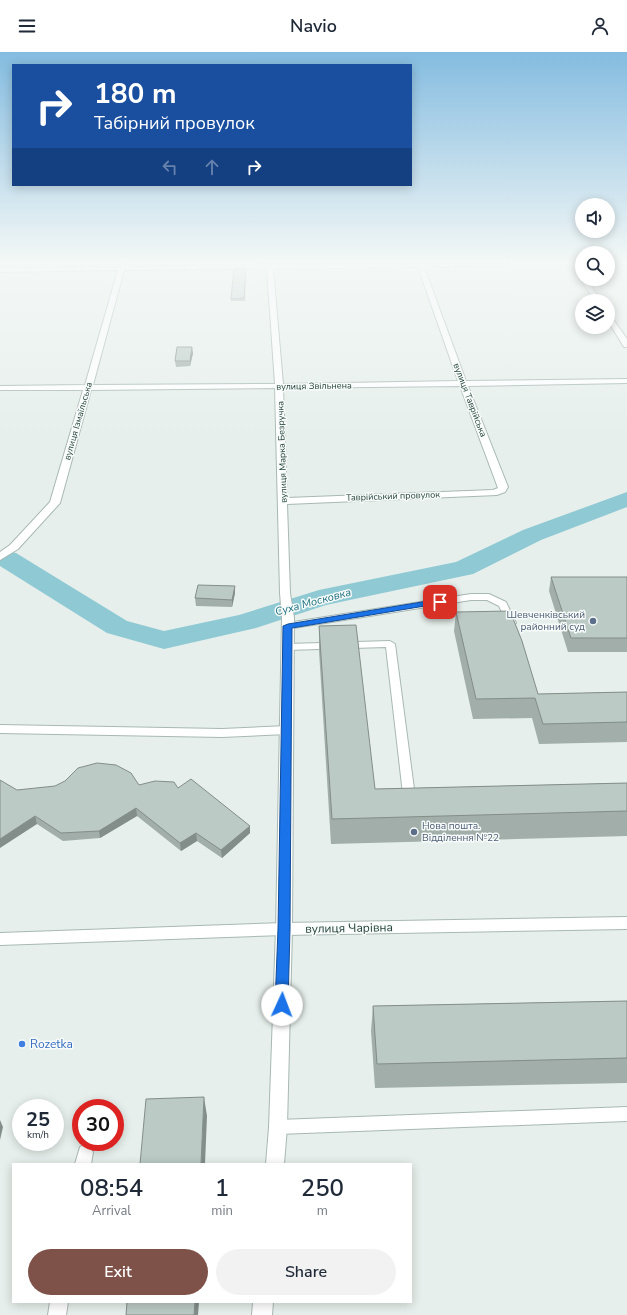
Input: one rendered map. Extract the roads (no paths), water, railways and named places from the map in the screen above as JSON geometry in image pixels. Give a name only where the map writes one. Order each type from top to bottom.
[{"type":"street","name":"вулиця Ізмаїльська","points":[[0,557],[14,547],[55,503],[106,323]]},
{"type":"street","name":"вулиця Марка Безручка","points":[[274,323],[279,386],[284,501],[285,593],[288,622]]},
{"type":"street","name":"вулиця Таврійська","points":[[441,323],[503,487],[502,490]]},
{"type":"street","points":[[615,327],[627,345]]},
{"type":"street","name":"вулиця Звільнена","points":[[0,388],[627,381]]},
{"type":"street","name":"Таврійський провулок","points":[[284,501],[494,492],[502,490]]},
{"type":"street","points":[[275,1163],[278,1127],[284,929],[288,622]]},
{"type":"street","name":"вулиця Чарівна","points":[[0,939],[284,929],[627,923]]},
{"type":"street","points":[[262,1315],[263,1303]]},
{"type":"lane","points":[[288,622],[471,597],[489,597],[503,604],[514,632]]},
{"type":"lane","points":[[287,647],[390,644],[409,794],[425,793]]},
{"type":"lane","points":[[0,729],[222,733],[287,730]]},
{"type":"lane","points":[[278,1127],[627,1114]]},
{"type":"lane","points":[[57,1315],[59,1303]]},
{"type":"waterway","name":"Суха Московка","points":[[7,559],[117,627],[164,640],[246,622],[319,598],[464,568],[532,535],[627,499]]},
{"type":"place","name":"Шевченківський районний суд","points":[[593,621]]},
{"type":"place","name":"Нова пошта. Відділення №22","points":[[414,832]]},
{"type":"place","name":"Rozetka","points":[[22,1044]]}]
